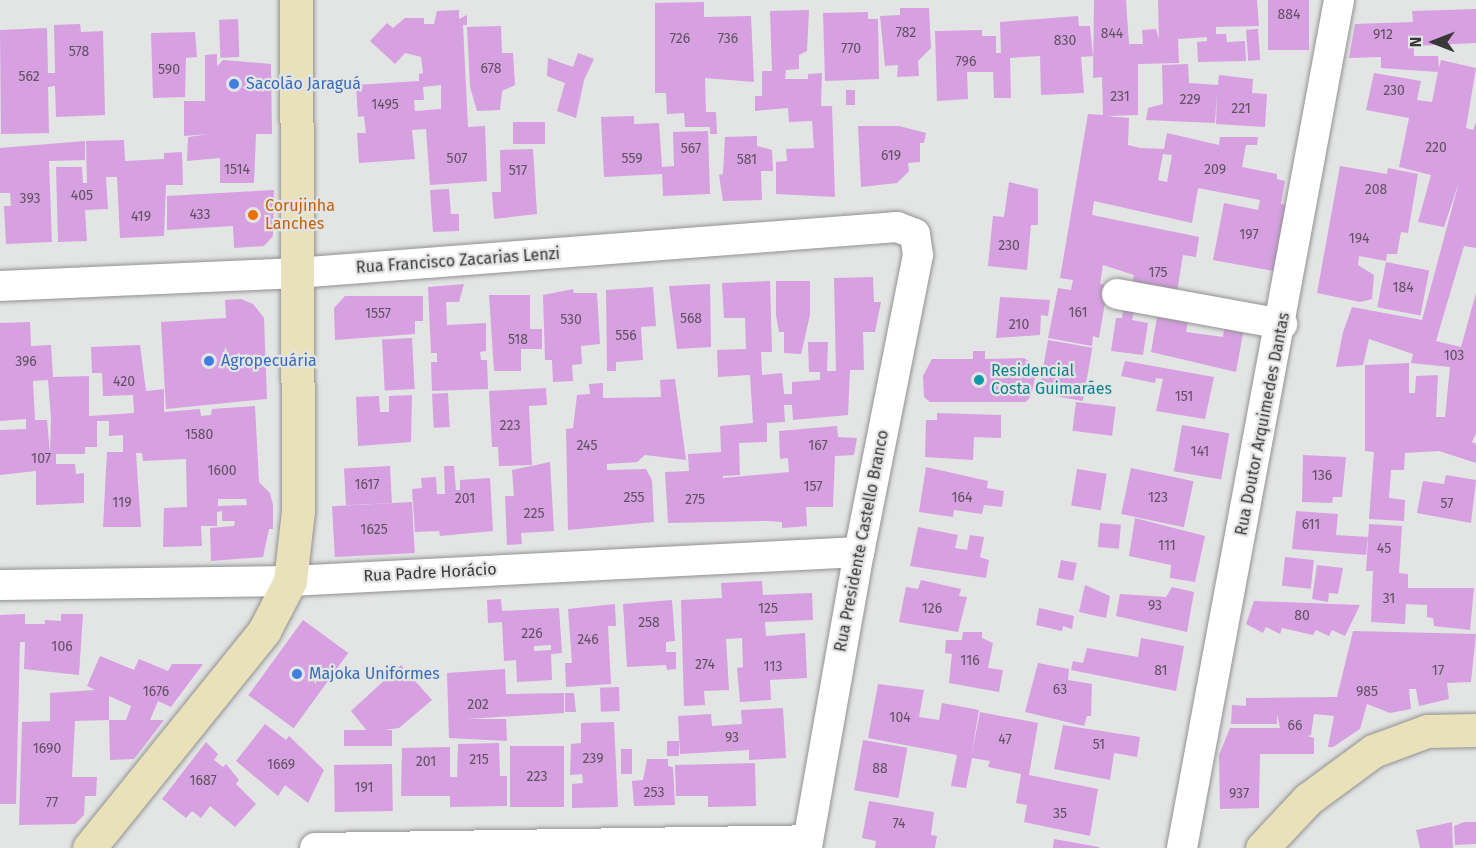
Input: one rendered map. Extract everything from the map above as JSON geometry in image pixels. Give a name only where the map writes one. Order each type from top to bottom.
[{"type":"main road","points":[[89,848],[264,631],[290,580],[298,512],[296,0]]},
{"type":"main road","points":[[1262,848],[1308,799],[1373,751],[1427,731],[1476,730]]},
{"type":"street","name":"Rua Doutor Arquimedes Dantas","points":[[1186,845],[1339,0]]},
{"type":"street","name":"Rua Francisco Zacarias Lenzi","points":[[0,286],[296,273],[897,227],[915,234]]},
{"type":"street","name":"Rua Presidente Castello Branco","points":[[808,844],[859,552],[918,255],[915,234]]},
{"type":"street","points":[[1117,294],[1282,324]]},
{"type":"street","name":"Rua Padre Horácio","points":[[0,585],[290,580],[859,552]]},
{"type":"street","points":[[315,848],[808,844]]},
{"type":"building","points":[[1094,0],[1126,0],[1129,44],[1143,44],[1142,30],[1156,29],[1159,39],[1158,0],[1257,0],[1259,26],[1216,27],[1216,34],[1226,34],[1227,42],[1245,41],[1246,61],[1198,62],[1197,42],[1207,41],[1207,37],[1178,39],[1179,63],[1138,64],[1138,115],[1106,116],[1129,118],[1128,145],[1140,148],[1164,149],[1167,133],[1219,145],[1220,137],[1258,137],[1257,145],[1246,145],[1242,167],[1277,174],[1277,179],[1285,181],[1281,204],[1286,205],[1274,271],[1213,260],[1224,203],[1258,210],[1260,200],[1198,188],[1192,223],[1094,201],[1092,215],[1199,237],[1196,257],[1183,255],[1176,298],[1131,289],[1134,275],[1103,265],[1100,284],[1108,285],[1099,338],[1093,336],[1092,346],[1048,338],[1058,288],[1071,290],[1073,280],[1060,278],[1088,114],[1103,115],[1102,77],[1093,78]],"holes":[[[1163,154],[1172,155],[1167,182],[1158,180]]]},
{"type":"building","points":[[1268,0],[1309,0],[1309,50],[1268,50]]},
{"type":"building","points":[[704,2],[704,17],[751,16],[754,82],[705,78],[706,112],[716,112],[717,134],[710,134],[710,127],[685,127],[684,113],[667,114],[666,93],[655,93],[655,3]]},
{"type":"building","points":[[900,8],[929,8],[931,48],[918,61],[919,76],[897,77],[898,65],[885,66],[880,16],[900,15]]},
{"type":"building","points":[[1476,9],[1476,43],[1414,46],[1414,56],[1438,56],[1439,68],[1441,60],[1476,68],[1466,128],[1473,130],[1476,122],[1476,248],[1464,246],[1436,341],[1461,347],[1476,293],[1476,433],[1472,442],[1476,444],[1476,463],[1439,451],[1405,453],[1404,470],[1391,470],[1389,498],[1405,500],[1404,521],[1369,519],[1374,452],[1365,451],[1365,365],[1409,363],[1409,393],[1415,393],[1416,376],[1438,375],[1436,417],[1445,417],[1450,367],[1411,363],[1413,354],[1369,339],[1363,365],[1336,367],[1343,332],[1352,307],[1422,320],[1459,182],[1444,227],[1418,222],[1431,175],[1399,167],[1409,118],[1366,110],[1374,73],[1421,81],[1417,100],[1432,102],[1438,72],[1381,68],[1381,57],[1349,58],[1355,24],[1413,22],[1412,11]]},
{"type":"building","points":[[459,10],[459,19],[467,15],[467,25],[463,25],[468,127],[485,126],[487,181],[430,185],[426,129],[412,130],[415,159],[359,163],[357,133],[366,133],[364,116],[358,117],[356,85],[419,81],[419,74],[423,73],[421,57],[405,53],[395,64],[370,41],[387,23],[393,28],[405,18],[424,18],[424,24],[434,24],[437,11]],"holes":[[[441,85],[441,109],[415,111],[414,100],[424,100],[423,87]]]},
{"type":"building","points":[[809,10],[807,51],[799,55],[799,69],[786,70],[785,79],[808,79],[808,74],[822,73],[821,106],[832,106],[835,197],[776,194],[776,162],[787,161],[786,149],[814,148],[812,121],[789,122],[788,108],[755,111],[755,96],[762,96],[762,71],[772,71],[770,11]]},
{"type":"building","points":[[868,12],[868,19],[878,19],[879,79],[825,81],[823,13]]},
{"type":"building","points":[[1078,16],[1079,26],[1090,26],[1093,56],[1081,57],[1084,93],[1041,95],[1040,56],[1010,58],[1011,98],[994,98],[993,72],[967,72],[968,99],[937,101],[935,31],[982,30],[982,36],[996,36],[996,53],[1001,53],[1000,22]]},
{"type":"building","points":[[238,19],[239,57],[220,58],[219,20]]},
{"type":"building","points":[[80,24],[81,32],[103,31],[105,115],[56,117],[55,86],[48,87],[49,133],[1,134],[0,30],[47,28],[48,73],[55,73],[54,25]]},
{"type":"building","points":[[501,26],[502,53],[513,53],[515,85],[502,91],[500,110],[477,111],[470,87],[467,27]]},
{"type":"building","points":[[1258,29],[1260,60],[1248,61],[1246,30]]},
{"type":"building","points":[[195,32],[197,57],[186,58],[185,97],[153,98],[151,33]]},
{"type":"building","points":[[578,53],[594,59],[584,80],[576,118],[557,111],[565,83],[547,76],[548,58],[573,67]]},
{"type":"building","points":[[217,54],[217,66],[223,60],[271,64],[272,134],[256,134],[254,183],[220,183],[220,158],[187,161],[188,137],[209,134],[184,136],[184,101],[205,101],[205,55]]},
{"type":"building","points":[[1188,64],[1189,83],[1218,85],[1219,75],[1253,79],[1252,93],[1267,94],[1265,127],[1216,124],[1217,91],[1215,123],[1146,120],[1148,108],[1163,104],[1162,65]]},
{"type":"building","points":[[846,90],[855,90],[855,105],[846,105]]},
{"type":"building","points":[[634,116],[634,124],[659,123],[662,167],[674,166],[673,132],[708,131],[710,194],[663,196],[662,174],[604,177],[601,117]]},
{"type":"building","points":[[513,122],[545,122],[545,144],[513,144]]},
{"type":"building","points":[[858,126],[899,126],[926,133],[924,143],[920,143],[920,162],[908,163],[909,171],[897,183],[861,187]]},
{"type":"building","points":[[757,136],[757,146],[772,150],[773,171],[761,171],[762,200],[723,201],[719,175],[723,174],[725,137]]},
{"type":"building","points":[[124,140],[125,161],[164,159],[164,153],[182,152],[183,185],[166,185],[164,236],[120,238],[117,177],[106,177],[108,209],[85,210],[87,241],[58,242],[56,167],[82,167],[83,183],[87,183],[86,141]]},
{"type":"building","points":[[85,141],[85,160],[49,161],[52,242],[6,244],[4,206],[11,206],[10,193],[0,193],[0,148]]},
{"type":"building","points":[[533,149],[537,214],[494,219],[492,192],[501,192],[500,150]]},
{"type":"building","points":[[1340,166],[1387,174],[1388,168],[1418,174],[1408,233],[1401,232],[1397,254],[1387,254],[1386,261],[1359,256],[1358,265],[1374,275],[1372,299],[1360,302],[1317,293]]},
{"type":"building","points":[[1009,182],[1038,189],[1038,225],[1031,225],[1027,270],[988,266],[993,216],[1004,217]]},
{"type":"building","points":[[449,189],[451,214],[459,214],[459,231],[433,232],[430,190]]},
{"type":"building","points":[[274,190],[273,236],[264,246],[234,248],[233,226],[167,230],[167,196]]},
{"type":"building","points":[[1386,262],[1429,270],[1420,316],[1377,307]]},
{"type":"building","points":[[873,277],[874,302],[881,302],[875,332],[863,332],[864,370],[850,370],[848,415],[793,420],[792,405],[784,405],[785,422],[767,423],[767,442],[739,443],[740,475],[723,476],[723,478],[789,472],[788,458],[780,459],[779,431],[837,426],[838,437],[857,438],[854,455],[835,456],[833,507],[806,507],[807,526],[782,528],[782,522],[766,521],[668,523],[665,472],[689,471],[688,454],[721,452],[720,426],[753,423],[750,375],[718,377],[717,350],[746,349],[745,318],[724,318],[722,283],[770,281],[772,352],[761,352],[762,375],[782,373],[784,394],[792,394],[792,382],[820,380],[820,372],[809,372],[808,342],[828,342],[827,371],[836,371],[834,278]]},
{"type":"building","points":[[776,281],[810,281],[810,315],[801,354],[784,353],[784,332],[779,332],[776,315]]},
{"type":"building","points":[[464,284],[459,302],[446,302],[447,325],[486,323],[486,351],[480,352],[481,360],[487,360],[488,389],[432,391],[431,362],[437,362],[437,353],[431,353],[428,287]]},
{"type":"building","points":[[710,284],[711,347],[677,349],[669,286]]},
{"type":"building","points":[[653,287],[656,326],[641,327],[643,360],[616,362],[616,371],[607,371],[606,290]]},
{"type":"building","points":[[573,289],[574,293],[597,293],[600,344],[581,346],[582,364],[572,365],[573,381],[553,382],[552,360],[545,360],[543,295]]},
{"type":"building","points":[[489,295],[530,295],[530,329],[542,329],[542,349],[521,349],[521,371],[494,371]]},
{"type":"building","points":[[345,296],[423,296],[423,321],[415,321],[415,334],[335,340],[334,308]]},
{"type":"building","points":[[1000,297],[1050,300],[1048,316],[1041,315],[1040,335],[996,338]]},
{"type":"building","name":"Agropecuária","points":[[241,299],[253,304],[264,318],[267,399],[166,409],[161,322],[226,318],[225,300]]},
{"type":"building","points":[[1124,305],[1135,307],[1132,320],[1148,323],[1143,355],[1111,351],[1116,318],[1122,318]]},
{"type":"building","points":[[1158,312],[1189,317],[1186,332],[1223,337],[1224,329],[1243,333],[1236,372],[1151,352]]},
{"type":"building","points":[[30,322],[31,346],[51,345],[53,377],[89,376],[89,416],[134,413],[133,395],[103,396],[102,373],[92,373],[91,347],[140,345],[146,391],[164,389],[164,412],[200,409],[201,416],[211,415],[212,409],[255,406],[259,482],[270,493],[273,505],[273,529],[269,529],[263,557],[211,561],[210,528],[234,526],[235,521],[222,521],[222,511],[217,512],[217,526],[201,526],[202,546],[163,547],[164,508],[187,507],[186,459],[143,461],[142,453],[136,453],[141,527],[103,527],[107,452],[123,452],[123,435],[109,436],[109,421],[97,421],[97,447],[85,447],[85,454],[56,454],[56,464],[75,464],[76,474],[84,473],[84,503],[36,505],[36,471],[0,475],[0,430],[26,429],[26,419],[0,421],[0,323]],"holes":[[[48,380],[51,418],[50,453],[47,420],[35,420],[33,381]],[[218,499],[246,499],[247,505],[218,506]]]},
{"type":"building","points":[[412,338],[415,389],[385,391],[382,340]]},
{"type":"building","points":[[1048,340],[1092,348],[1083,401],[1039,393]]},
{"type":"building","name":"Residencial Costa Guimarães","points":[[973,351],[985,351],[985,359],[1024,358],[1031,363],[1032,373],[1036,373],[1031,396],[1026,402],[930,402],[924,397],[923,376],[932,359],[973,359]]},
{"type":"building","points":[[1125,361],[1214,377],[1205,419],[1156,411],[1163,379],[1156,378],[1155,383],[1121,376]]},
{"type":"building","points":[[675,379],[686,460],[645,455],[637,462],[607,464],[607,470],[646,469],[652,480],[654,522],[568,530],[566,429],[573,428],[577,395],[590,394],[589,384],[603,383],[603,398],[661,397],[660,380]]},
{"type":"building","points":[[546,388],[547,405],[529,406],[532,465],[499,466],[498,447],[492,447],[489,391]]},
{"type":"building","points":[[448,393],[450,427],[434,428],[432,394]]},
{"type":"building","points":[[412,395],[411,442],[358,446],[356,397],[379,396],[380,412],[389,412],[389,396]]},
{"type":"building","points":[[1076,402],[1116,407],[1112,436],[1072,431]]},
{"type":"building","points":[[937,413],[1001,415],[1001,438],[974,437],[973,460],[925,457],[926,420],[937,420]]},
{"type":"building","points":[[1182,425],[1229,433],[1221,480],[1174,471]]},
{"type":"building","points":[[1303,455],[1346,457],[1342,497],[1333,497],[1332,503],[1302,502]]},
{"type":"building","points":[[550,462],[554,531],[521,533],[522,544],[507,545],[505,496],[514,496],[512,470]]},
{"type":"building","points":[[390,466],[392,503],[346,505],[344,468]]},
{"type":"building","points":[[444,466],[454,466],[456,490],[460,490],[460,480],[490,478],[493,531],[440,536],[439,531],[415,532],[412,489],[422,488],[421,478],[436,477],[437,494],[445,494]]},
{"type":"building","points":[[926,467],[988,481],[987,488],[1004,491],[1002,507],[984,505],[982,514],[954,510],[953,517],[919,512]]},
{"type":"building","points":[[1131,468],[1194,481],[1184,527],[1121,514]]},
{"type":"building","points":[[1077,469],[1107,474],[1101,510],[1071,506]]},
{"type":"building","points":[[1446,475],[1476,480],[1471,523],[1417,513],[1423,481],[1444,484]]},
{"type":"building","points":[[412,502],[415,553],[335,557],[332,506]]},
{"type":"building","points":[[1296,511],[1338,514],[1336,535],[1368,537],[1366,555],[1292,549]]},
{"type":"building","points":[[1135,518],[1205,536],[1195,582],[1170,578],[1171,565],[1129,556]]},
{"type":"building","points":[[1100,523],[1121,525],[1119,549],[1098,547]]},
{"type":"building","points":[[1369,524],[1402,526],[1399,573],[1408,574],[1408,588],[1474,588],[1470,630],[1434,626],[1433,618],[1427,617],[1427,605],[1406,604],[1405,624],[1371,622],[1373,571],[1366,571]]},
{"type":"building","points":[[918,527],[958,535],[955,548],[967,550],[970,535],[984,537],[980,557],[989,560],[986,578],[910,566]]},
{"type":"building","points":[[1285,557],[1314,560],[1311,589],[1282,586]]},
{"type":"building","points":[[1061,560],[1077,563],[1073,581],[1058,578]]},
{"type":"building","points":[[1317,565],[1343,568],[1338,594],[1329,593],[1328,602],[1312,599]]},
{"type":"building","points":[[921,580],[961,589],[959,596],[967,597],[958,632],[899,622],[906,587],[918,589]]},
{"type":"building","points":[[762,581],[763,595],[812,593],[813,620],[765,622],[766,636],[805,633],[807,678],[770,680],[771,700],[740,702],[737,668],[743,667],[742,638],[726,639],[729,690],[704,691],[705,705],[684,706],[681,600],[722,598],[721,583]]},
{"type":"building","points":[[1085,585],[1110,596],[1106,618],[1079,612]]},
{"type":"building","points":[[1172,587],[1194,592],[1187,632],[1116,616],[1120,594],[1166,597]]},
{"type":"building","points":[[501,599],[502,611],[559,608],[562,653],[551,654],[552,680],[517,682],[516,660],[504,661],[502,622],[488,623],[487,600]],"holes":[[[551,645],[551,650],[534,651],[534,646]]]},
{"type":"building","points":[[672,600],[675,641],[666,642],[666,652],[676,652],[676,669],[667,670],[666,665],[627,667],[623,604]]},
{"type":"building","points":[[1254,601],[1360,605],[1345,636],[1332,630],[1329,636],[1316,630],[1313,635],[1282,628],[1280,634],[1266,627],[1263,633],[1246,624]]},
{"type":"building","points":[[615,604],[616,626],[608,626],[611,684],[566,687],[565,663],[572,663],[568,609]]},
{"type":"building","points":[[1039,608],[1074,616],[1072,629],[1063,626],[1062,631],[1036,625]]},
{"type":"building","points":[[25,614],[25,624],[45,624],[45,620],[61,621],[61,614],[83,614],[79,675],[24,669],[25,642],[20,642],[16,804],[0,804],[0,615]]},
{"type":"building","name":"Majoka Uniformes","points":[[303,620],[348,653],[294,728],[248,695]]},
{"type":"building","points":[[1353,631],[1476,634],[1471,682],[1447,683],[1449,699],[1419,706],[1416,689],[1409,689],[1411,709],[1390,713],[1367,704],[1360,729],[1333,747],[1328,747],[1334,716],[1314,714],[1311,735],[1307,736],[1314,738],[1314,754],[1260,754],[1259,808],[1220,809],[1219,755],[1230,728],[1280,728],[1277,714],[1277,724],[1231,724],[1232,705],[1246,706],[1246,698],[1337,697]]},
{"type":"building","points":[[963,632],[982,632],[982,638],[993,643],[988,668],[1003,670],[999,692],[949,683],[952,654],[945,653],[946,640],[962,640]]},
{"type":"building","points":[[1141,638],[1184,646],[1176,691],[1071,670],[1073,661],[1083,663],[1087,648],[1138,657]]},
{"type":"building","points":[[100,656],[134,670],[139,659],[168,671],[172,664],[203,664],[171,707],[158,701],[150,720],[164,720],[134,759],[110,760],[109,720],[75,721],[72,777],[97,777],[96,796],[85,796],[84,815],[75,824],[19,825],[22,722],[50,721],[50,693],[95,690],[87,686]],"holes":[[[109,696],[131,706],[126,720],[109,720]]]},
{"type":"building","points":[[1038,663],[1069,669],[1068,680],[1092,684],[1091,716],[1087,716],[1084,726],[1025,712]]},
{"type":"building","points":[[401,665],[432,700],[399,728],[368,732],[351,711]]},
{"type":"building","points":[[505,669],[506,694],[564,693],[564,713],[467,719],[506,719],[507,741],[449,738],[447,673]]},
{"type":"building","points":[[878,684],[924,690],[919,717],[939,720],[942,703],[979,710],[971,757],[980,712],[1038,723],[1029,775],[1098,789],[1090,836],[1024,822],[1027,805],[1016,803],[1021,774],[988,767],[990,761],[972,758],[966,788],[951,786],[957,755],[868,738]]},
{"type":"building","points":[[619,687],[620,711],[601,712],[600,688]]},
{"type":"building","points":[[565,693],[574,693],[576,712],[565,712]]},
{"type":"building","points":[[783,708],[786,758],[749,760],[749,750],[680,754],[678,716],[711,714],[712,726],[742,724],[741,710]]},
{"type":"building","points":[[614,722],[618,807],[572,808],[572,784],[583,783],[582,774],[570,775],[571,744],[581,743],[581,723]]},
{"type":"building","points":[[265,724],[286,740],[289,736],[324,770],[308,803],[285,785],[278,796],[236,761]]},
{"type":"building","points":[[1063,725],[1140,737],[1137,757],[1114,753],[1110,780],[1054,769]]},
{"type":"building","points":[[344,730],[392,730],[392,746],[344,746]]},
{"type":"building","points":[[863,740],[907,748],[898,798],[854,790]]},
{"type":"building","points":[[667,741],[679,741],[679,756],[667,756]]},
{"type":"building","points":[[206,742],[218,754],[214,760],[223,767],[226,764],[239,780],[236,784],[256,804],[235,827],[210,806],[201,818],[192,811],[186,818],[162,799]]},
{"type":"building","points":[[499,743],[500,776],[507,776],[507,806],[450,807],[450,796],[401,796],[402,748],[450,747],[450,777],[457,777],[458,744]]},
{"type":"building","points":[[510,746],[564,746],[564,807],[510,807]]},
{"type":"building","points":[[621,749],[632,749],[632,774],[621,774]]},
{"type":"building","points":[[647,759],[668,759],[668,766],[673,767],[675,805],[634,806],[632,781],[643,780]]},
{"type":"building","points":[[755,763],[756,806],[708,807],[708,796],[676,796],[675,765]]},
{"type":"building","points":[[392,764],[393,811],[335,812],[334,765]]},
{"type":"building","points":[[869,801],[934,812],[931,835],[937,836],[935,848],[875,848],[876,841],[862,838]]},
{"type":"building","points":[[1452,822],[1453,848],[1420,848],[1416,830]]},
{"type":"building","points":[[1464,822],[1476,822],[1476,844],[1455,845],[1454,826]]},
{"type":"building","points":[[1054,839],[1099,847],[1099,848],[1053,848]]},
{"type":"place","name":"Sacolão Jaraguá","points":[[234,84]]},
{"type":"place","name":"Corujinha Lanches","points":[[253,215]]},
{"type":"place","name":"Agropecuária","points":[[209,361]]},
{"type":"place","name":"Residencial Costa Guimarães","points":[[979,380]]},
{"type":"place","name":"Majoka Uniformes","points":[[297,674]]}]
